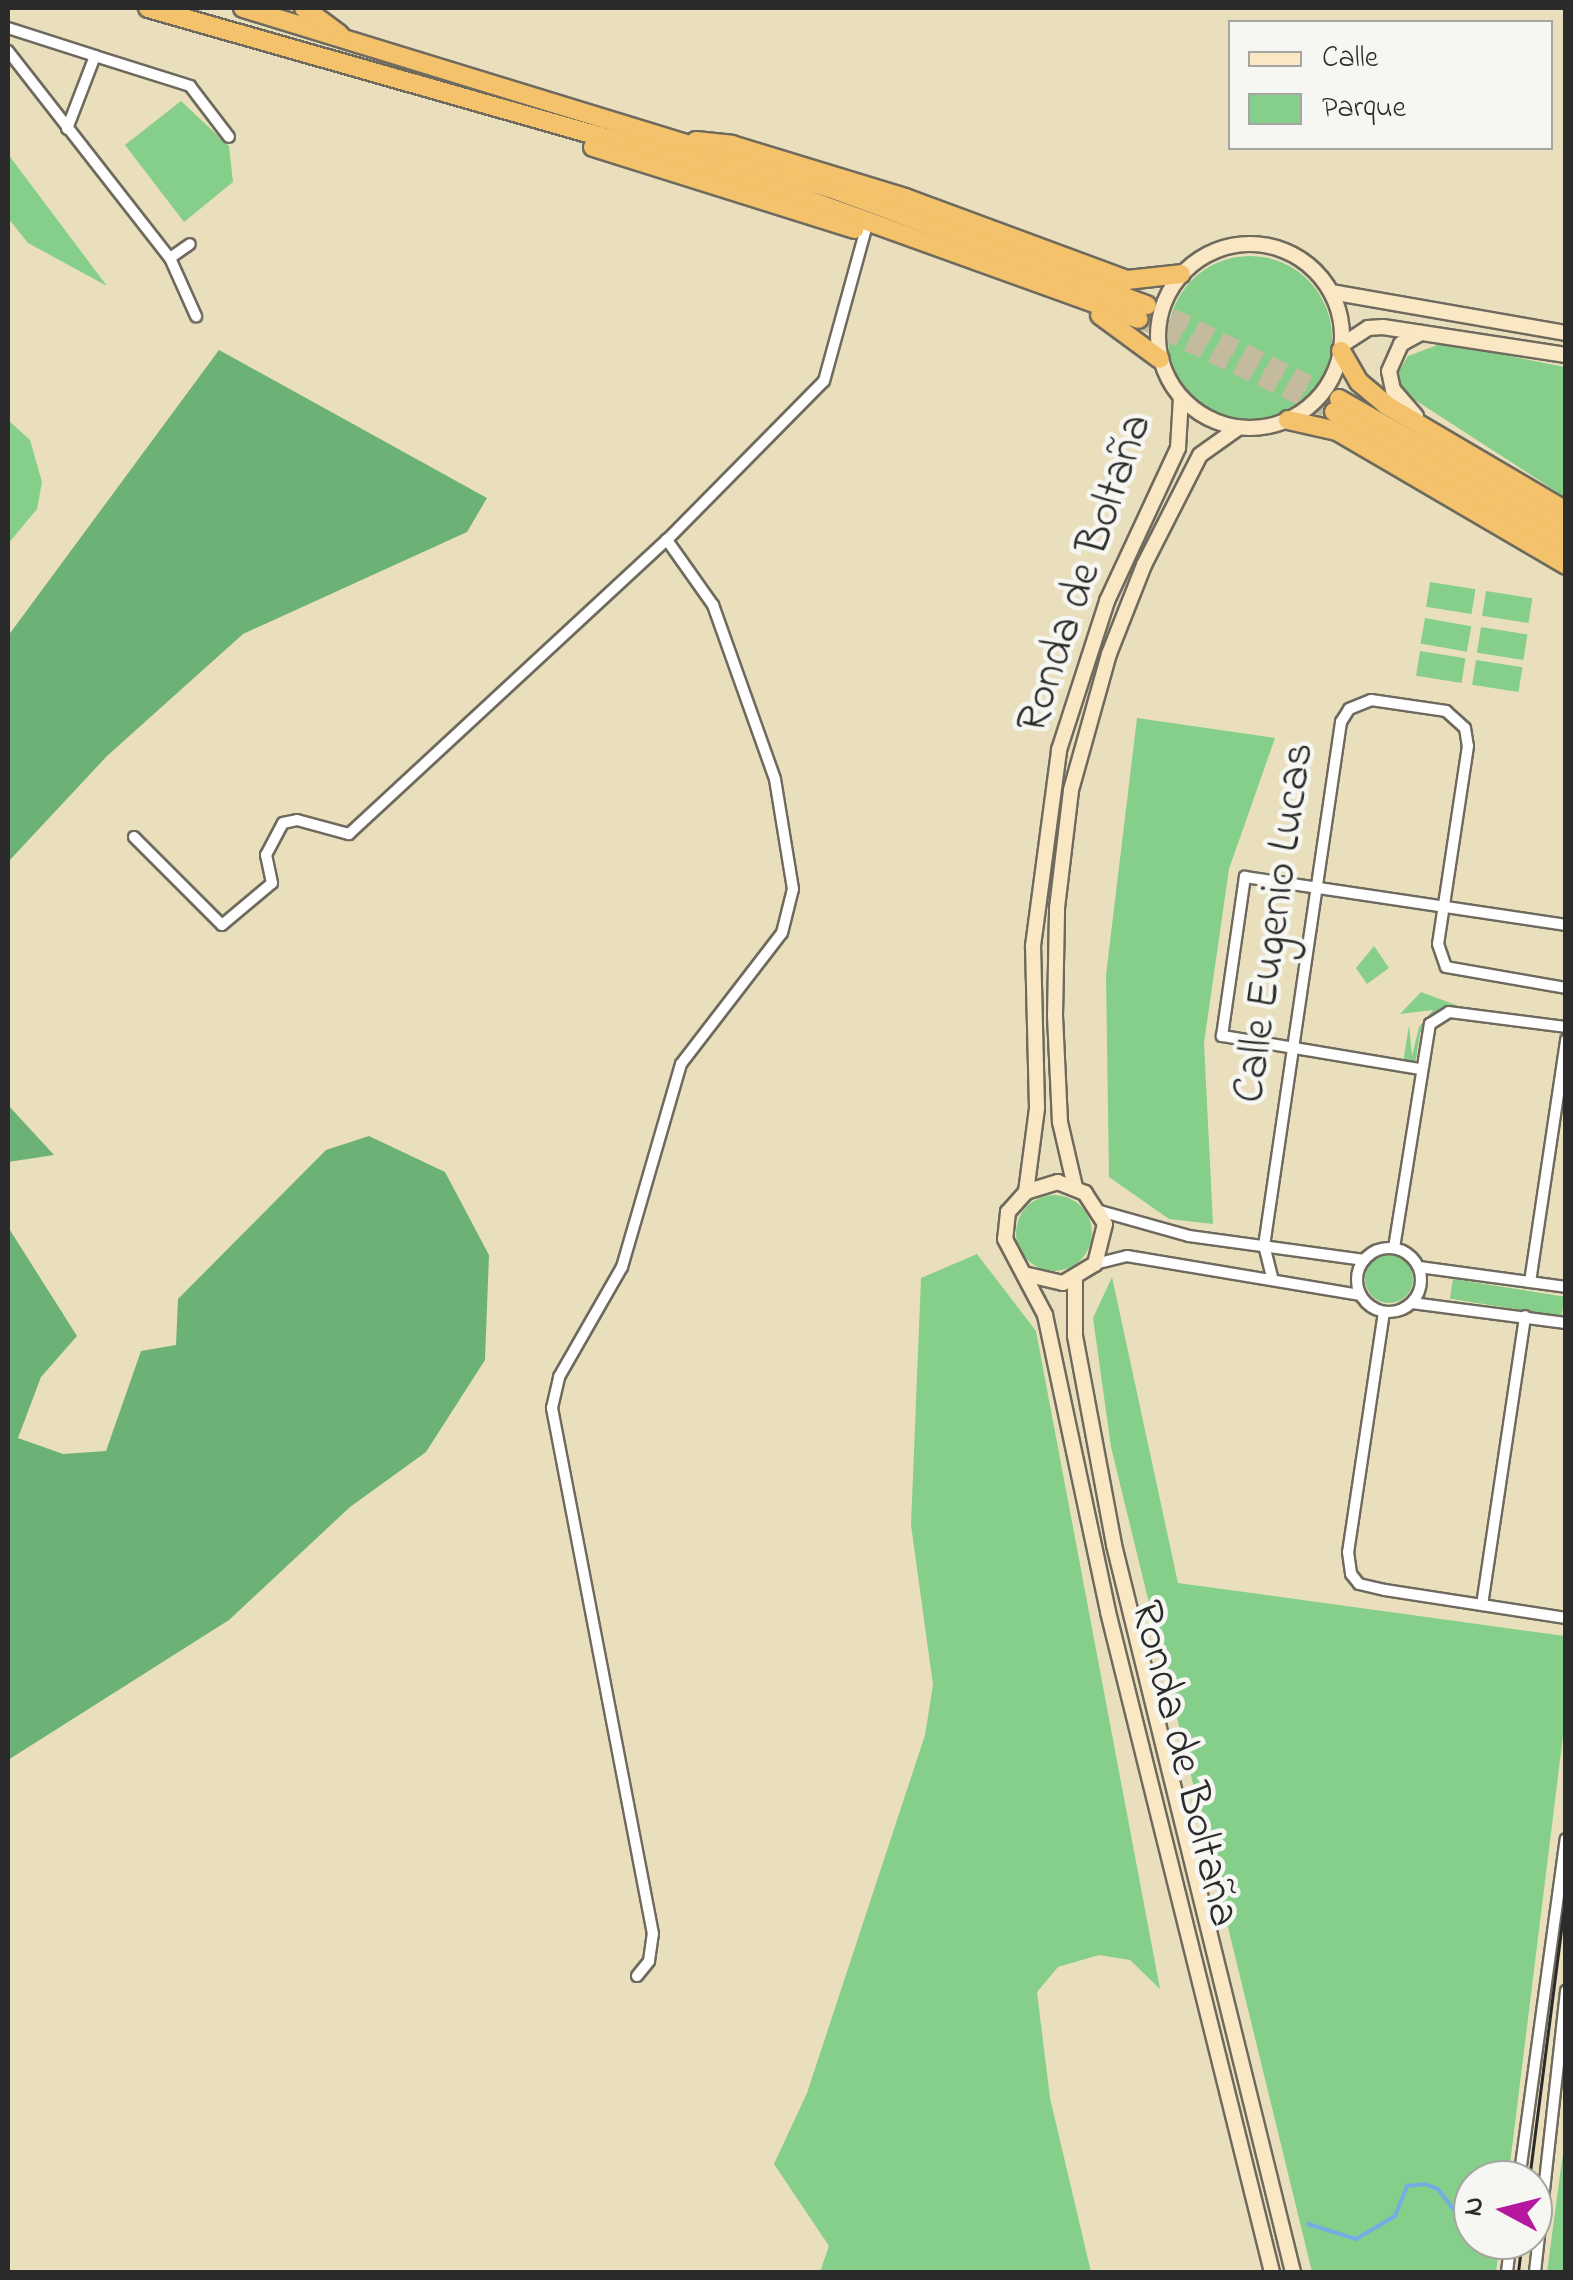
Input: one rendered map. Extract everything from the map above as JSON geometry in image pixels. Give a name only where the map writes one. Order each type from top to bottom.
[{"type":"highway","points":[[148,8],[750,179],[1143,312],[978,238],[676,140],[243,8]]},
{"type":"highway","points":[[304,8],[342,38]]},
{"type":"highway","points":[[421,85],[458,106],[866,232],[1102,316],[1160,359]]},
{"type":"highway","points":[[676,140],[732,145],[836,176],[1127,280],[1182,274]]},
{"type":"highway","points":[[1342,348],[1366,390],[1566,510]]},
{"type":"highway","points":[[1566,530],[1337,406],[1566,546]]},
{"type":"highway","points":[[1288,420],[1338,431],[1566,565]]},
{"type":"main road","points":[[1342,348],[1331,292],[1296,257],[1264,246],[1214,251],[1182,274],[1164,304],[1160,359],[1181,398],[1238,428],[1288,420],[1317,400],[1342,348],[1376,326],[1566,355]]},
{"type":"main road","points":[[1331,292],[1566,333]]},
{"type":"main road","points":[[1422,332],[1396,352],[1390,382],[1431,430]]},
{"type":"main road","name":"Ronda de Boltaña","points":[[1181,398],[1178,448],[1107,601],[1059,750],[1032,946],[1037,1108],[1026,1192],[1005,1226],[1008,1252],[1042,1306],[1055,1354],[1108,1612],[1272,2272]]},
{"type":"main road","name":"Ronda de Boltaña","points":[[1075,1186],[1060,1122],[1055,966],[1075,772],[1109,654],[1166,519],[1200,455],[1238,428]]},
{"type":"main road","points":[[1024,1274],[1049,1284],[1076,1280],[1095,1264],[1105,1238],[1100,1211],[1075,1186],[1058,1182],[1026,1192]]},
{"type":"main road","name":"Ronda de Boltaña","points":[[1076,1280],[1078,1354],[1114,1545],[1293,2272]]},
{"type":"street","points":[[8,28],[190,86],[229,137]]},
{"type":"street","points":[[8,51],[170,258],[196,316]]},
{"type":"street","points":[[68,129],[95,56]]},
{"type":"street","points":[[134,837],[206,915],[222,925],[233,921],[272,883],[266,856],[283,823],[296,820],[349,834],[667,540],[824,381],[866,232]]},
{"type":"street","points":[[170,258],[190,244]]},
{"type":"street","points":[[636,1976],[649,1961],[653,1934],[552,1408],[558,1377],[622,1267],[681,1064],[782,933],[793,889],[775,779],[720,622],[667,540]]},
{"type":"street","name":"Calle Eugenio Lucas","points":[[1272,1277],[1264,1246],[1345,714],[1371,700],[1446,711],[1465,728],[1468,746],[1438,944],[1446,967],[1566,988]]},
{"type":"street","points":[[1420,1070],[1222,1036],[1244,877],[1566,924]]},
{"type":"street","points":[[1394,1248],[1427,1030],[1439,1016],[1566,1027]]},
{"type":"street","points":[[1530,1282],[1566,1040]]},
{"type":"street","points":[[1100,1211],[1150,1228],[1364,1260],[1394,1248]]},
{"type":"street","points":[[1394,1248],[1418,1267],[1566,1287]]},
{"type":"street","points":[[1095,1264],[1126,1256],[1272,1277],[1361,1295],[1384,1312]]},
{"type":"street","points":[[1361,1295],[1358,1276],[1364,1260]]},
{"type":"street","points":[[1411,1303],[1420,1288],[1418,1267]]},
{"type":"street","points":[[1384,1312],[1411,1303],[1566,1323]]},
{"type":"street","points":[[1384,1312],[1348,1552],[1351,1574],[1372,1587],[1566,1618]]},
{"type":"street","points":[[1482,1606],[1525,1316]]},
{"type":"street","points":[[1522,2160],[1566,1840]]},
{"type":"street","points":[[1535,2272],[1566,1991]]},
{"type":"green space","points":[[181,101],[229,146],[233,182],[184,222],[125,145]]},
{"type":"green space","points":[[8,154],[107,286],[28,243],[8,218]]},
{"type":"green space","points":[[1250,256],[1281,262],[1308,280],[1326,307],[1332,338],[1326,369],[1308,396],[1281,414],[1250,420],[1219,414],[1192,396],[1174,369],[1168,338],[1174,307],[1192,280],[1219,262]]},
{"type":"green space","points":[[1443,343],[1565,367],[1565,497],[1401,391],[1397,375],[1408,356]]},
{"type":"green space","points":[[219,350],[487,498],[467,532],[243,634],[107,756],[8,862],[8,636]]},
{"type":"green space","points":[[8,420],[30,440],[42,482],[37,509],[8,544]]},
{"type":"green space","points":[[1430,582],[1475,589],[1472,614],[1426,607]]},
{"type":"green space","points":[[1486,591],[1532,598],[1529,623],[1482,616]]},
{"type":"green space","points":[[1425,618],[1471,626],[1467,652],[1420,644]]},
{"type":"green space","points":[[1481,627],[1527,634],[1523,660],[1477,653]]},
{"type":"green space","points":[[1420,651],[1465,658],[1462,683],[1416,676]]},
{"type":"green space","points":[[1476,660],[1522,667],[1519,692],[1472,685]]},
{"type":"green space","points":[[1137,718],[1275,738],[1229,869],[1204,1043],[1213,1224],[1169,1219],[1109,1177],[1106,975]]},
{"type":"green space","points":[[1374,946],[1389,968],[1367,984],[1356,968]]},
{"type":"green space","points":[[1421,992],[1464,1008],[1431,1015],[1420,1033],[1415,1065],[1403,1063],[1409,1025],[1412,1056],[1419,1027],[1433,1010],[1400,1014]]},
{"type":"green space","points":[[8,1105],[54,1155],[8,1162]]},
{"type":"green space","points":[[369,1136],[445,1172],[489,1255],[485,1360],[426,1452],[350,1507],[229,1620],[8,1760],[8,1227],[77,1336],[41,1377],[18,1438],[63,1454],[106,1451],[141,1351],[176,1345],[178,1299],[326,1150]]},
{"type":"green space","points":[[1054,1195],[1081,1206],[1092,1233],[1081,1260],[1054,1271],[1027,1260],[1016,1233],[1027,1206]]},
{"type":"green space","points":[[977,1254],[1036,1331],[1160,1989],[1130,1960],[1099,1955],[1058,1967],[1037,1992],[1050,2098],[1091,2272],[820,2272],[829,2246],[774,2164],[807,2093],[925,1735],[933,1685],[911,1525],[921,1278]]},
{"type":"green space","points":[[1389,1255],[1406,1262],[1413,1279],[1406,1296],[1389,1303],[1372,1296],[1365,1279],[1372,1262]]},
{"type":"green space","points":[[1112,1277],[1178,1583],[1565,1636],[1565,1720],[1510,2160],[1453,2160],[1453,2260],[1498,2260],[1496,2272],[1312,2272],[1111,1447],[1093,1318]]},
{"type":"green space","points":[[1453,1279],[1565,1297],[1561,1316],[1450,1299]]},
{"type":"green space","points":[[1565,2138],[1565,2272],[1547,2272],[1549,2260],[1553,2260],[1553,2227]]},
{"type":"waterway","points":[[1308,2224],[1356,2239],[1395,2216],[1407,2186],[1425,2184],[1438,2189],[1453,2209]]},
{"type":"tunnel","points":[[1147,305],[1339,399]]},
{"type":"tunnel","points":[[1139,319],[1334,412]]},
{"type":"tram line","points":[[1532,2160],[1566,1890]]},
{"type":"tram line","points":[[1518,2272],[1520,2260]]}]
